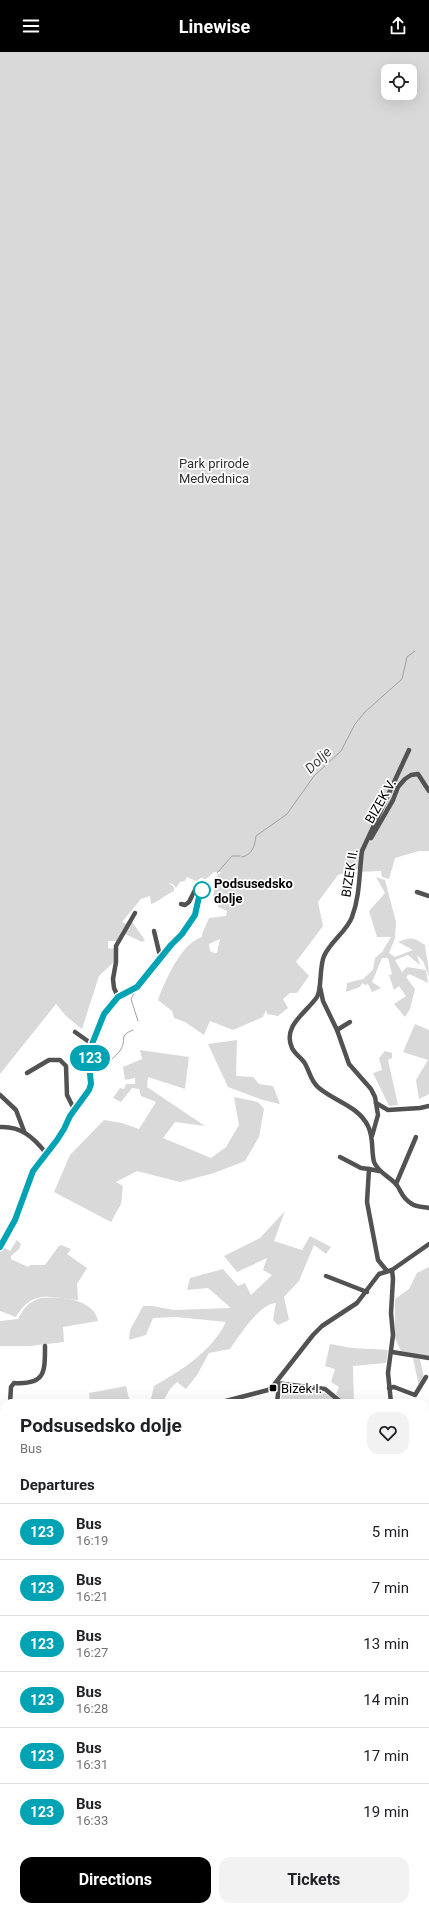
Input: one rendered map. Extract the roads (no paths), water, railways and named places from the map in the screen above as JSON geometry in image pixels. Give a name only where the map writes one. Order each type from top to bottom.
[{"type":"street","name":"BIZEK II.","points":[[379,1171],[373,1155],[372,1136],[365,1120],[358,1112],[322,1090],[312,1081],[305,1064],[293,1050],[290,1043],[291,1029],[294,1023],[318,996],[320,970],[324,957],[334,940],[348,924],[355,909],[360,889],[362,852],[409,750]]},
{"type":"street","name":"BIZEK V.","points":[[367,840],[370,839],[380,825],[398,787],[406,778],[411,775],[418,774],[429,791]]},
{"type":"street","points":[[0,1247],[15,1220],[33,1171],[64,1129],[74,1109],[89,1090],[91,1084],[89,1064],[92,1044],[104,1014],[118,997],[137,987],[182,934],[195,915],[200,892],[204,887],[196,888],[189,902],[181,904]]},
{"type":"street","points":[[417,892],[429,896]]},
{"type":"street","points":[[118,997],[114,988],[113,979],[116,962],[116,946],[135,913]]},
{"type":"street","points":[[154,931],[163,957]]},
{"type":"street","points":[[319,984],[324,1001],[337,1030],[349,1064],[371,1090],[376,1102],[378,1120],[372,1136]]},
{"type":"street","points":[[337,1030],[350,1022]]},
{"type":"street","points":[[75,1032],[92,1044]]},
{"type":"street","points":[[27,1073],[49,1060],[60,1060],[66,1066],[67,1095],[74,1109]]},
{"type":"street","points":[[0,1095],[16,1110],[24,1131]]},
{"type":"street","points":[[376,1102],[388,1110],[429,1106]]},
{"type":"street","points":[[0,1127],[10,1127],[24,1131],[38,1142],[46,1153]]},
{"type":"street","points":[[396,1184],[416,1137]]},
{"type":"street","points":[[340,1157],[361,1168],[379,1171],[396,1184],[401,1195],[412,1204],[429,1208]]},
{"type":"street","points":[[369,1169],[367,1202],[378,1260],[389,1271],[393,1279],[391,1313],[393,1335],[392,1352],[388,1373],[390,1399]]},
{"type":"street","points":[[0,1235],[5,1238]]},
{"type":"street","points":[[233,1399],[268,1390],[278,1384],[313,1335],[322,1326],[357,1303],[367,1292],[379,1274],[389,1271],[429,1244]]},
{"type":"street","points":[[326,1276],[367,1292]]},
{"type":"street","points":[[10,1399],[11,1387],[14,1383],[27,1384],[38,1381],[44,1373],[45,1346]]},
{"type":"street","points":[[392,1352],[429,1358]]},
{"type":"street","points":[[389,1388],[394,1387],[415,1395],[426,1377]]},
{"type":"street","points":[[277,1399],[278,1384]]},
{"type":"street","points":[[278,1384],[324,1389],[337,1399]]},
{"type":"waterway","name":"Dolje","points":[[242,857],[251,852],[256,836],[287,814],[314,776],[341,751],[355,724],[365,712],[402,679],[407,657],[415,651]]},
{"type":"waterway","name":"Dolje","points":[[217,873],[232,856],[240,856]]},
{"type":"waterway","name":"Dolje","points":[[190,926],[198,918],[199,909]]},
{"type":"waterway","name":"Dolje","points":[[172,947],[179,941]]},
{"type":"waterway","name":"Dolje","points":[[136,990],[131,999],[138,1021]]},
{"type":"waterway","name":"Dolje","points":[[95,1071],[119,1052],[123,1046],[124,1036],[133,1030]]},
{"type":"place","name":"Podsusedsko dolje","points":[[202,890]]},
{"type":"place","name":"Bizek I.","points":[[273,1388]]},
{"type":"park label","name":"Park prirode Medvednica","points":[[214,470]]}]
